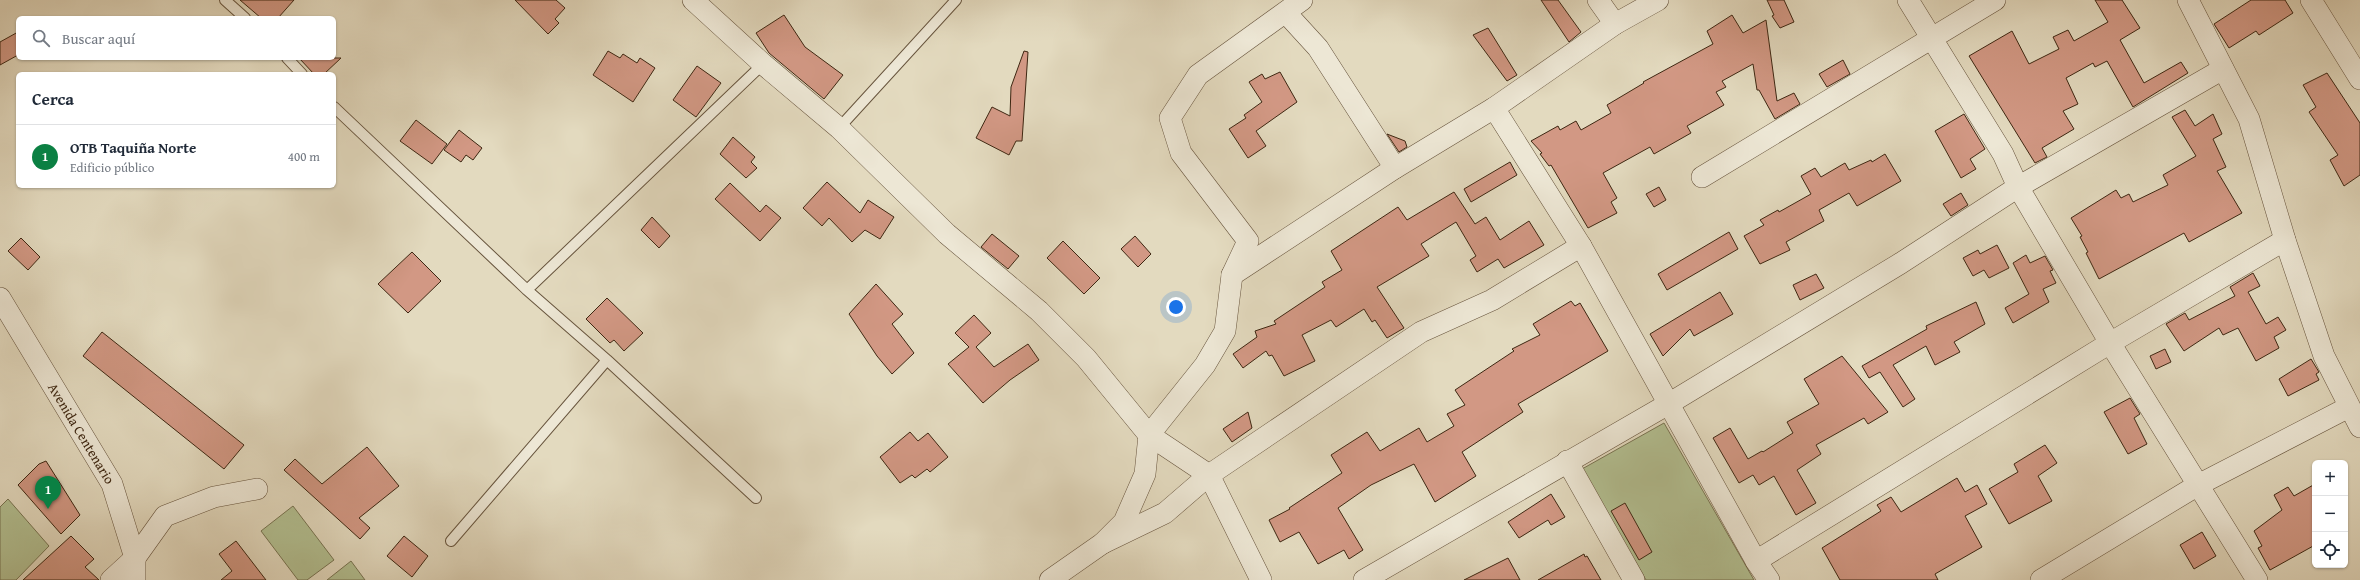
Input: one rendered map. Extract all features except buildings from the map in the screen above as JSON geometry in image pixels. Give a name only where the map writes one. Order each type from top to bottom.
[{"type":"street","points":[[693,0],[763,64],[839,128],[947,234],[1040,311],[1086,358],[1149,435],[1209,475],[1261,580]]},
{"type":"street","points":[[1050,580],[1103,542],[1124,522],[1145,474],[1149,435],[1205,365],[1225,331],[1232,275],[1248,241],[1181,153],[1170,118],[1198,76],[1302,0]]},
{"type":"street","points":[[1598,0],[1615,24]]},
{"type":"street","points":[[1232,275],[1395,168],[1494,108],[1615,24],[1658,0]]},
{"type":"street","points":[[1908,0],[1933,38],[2003,154],[2018,187],[2110,343],[2257,580]]},
{"type":"street","points":[[1702,177],[1995,0]]},
{"type":"street","points":[[2188,0],[2249,119],[2285,240],[2324,356],[2360,427]]},
{"type":"street","points":[[2311,0],[2360,79]]},
{"type":"street","points":[[1286,13],[1318,48],[1395,168]]},
{"type":"street","points":[[1364,580],[1567,461],[1670,403],[1901,263],[2018,187],[2223,69]]},
{"type":"street","points":[[1494,108],[1581,246],[1670,403],[1756,561],[1769,580]]},
{"type":"street","points":[[1756,561],[2110,343],[2285,240]]},
{"type":"street","points":[[1103,542],[1165,513],[1209,475],[1421,332],[1492,300],[1581,246]]},
{"type":"street","name":"Avenida Centenario","points":[[0,298],[112,484],[135,558],[135,580]]},
{"type":"street","points":[[2041,580],[2198,485],[2349,407]]},
{"type":"street","points":[[1567,461],[1634,580]]},
{"type":"street","points":[[111,580],[135,558],[165,516],[214,496],[257,489]]},
{"type":"lane","points":[[225,0],[243,16]]},
{"type":"lane","points":[[839,128],[956,0]]},
{"type":"lane","points":[[289,60],[300,72]]},
{"type":"lane","points":[[527,290],[763,64]]},
{"type":"lane","points":[[336,109],[527,290],[607,360],[756,498]]},
{"type":"lane","points":[[451,541],[607,360]]},
{"type":"green space","points":[[1664,423],[1754,580],[1646,580],[1582,469]]},
{"type":"green space","points":[[8,499],[49,546],[16,580],[0,580],[0,507]]},
{"type":"green space","points":[[293,506],[334,560],[307,580],[298,580],[261,531]]},
{"type":"green space","points":[[351,561],[365,580],[327,580]]},
{"type":"place","name":"OTB Taquiña Norte","points":[[48,509]]}]
